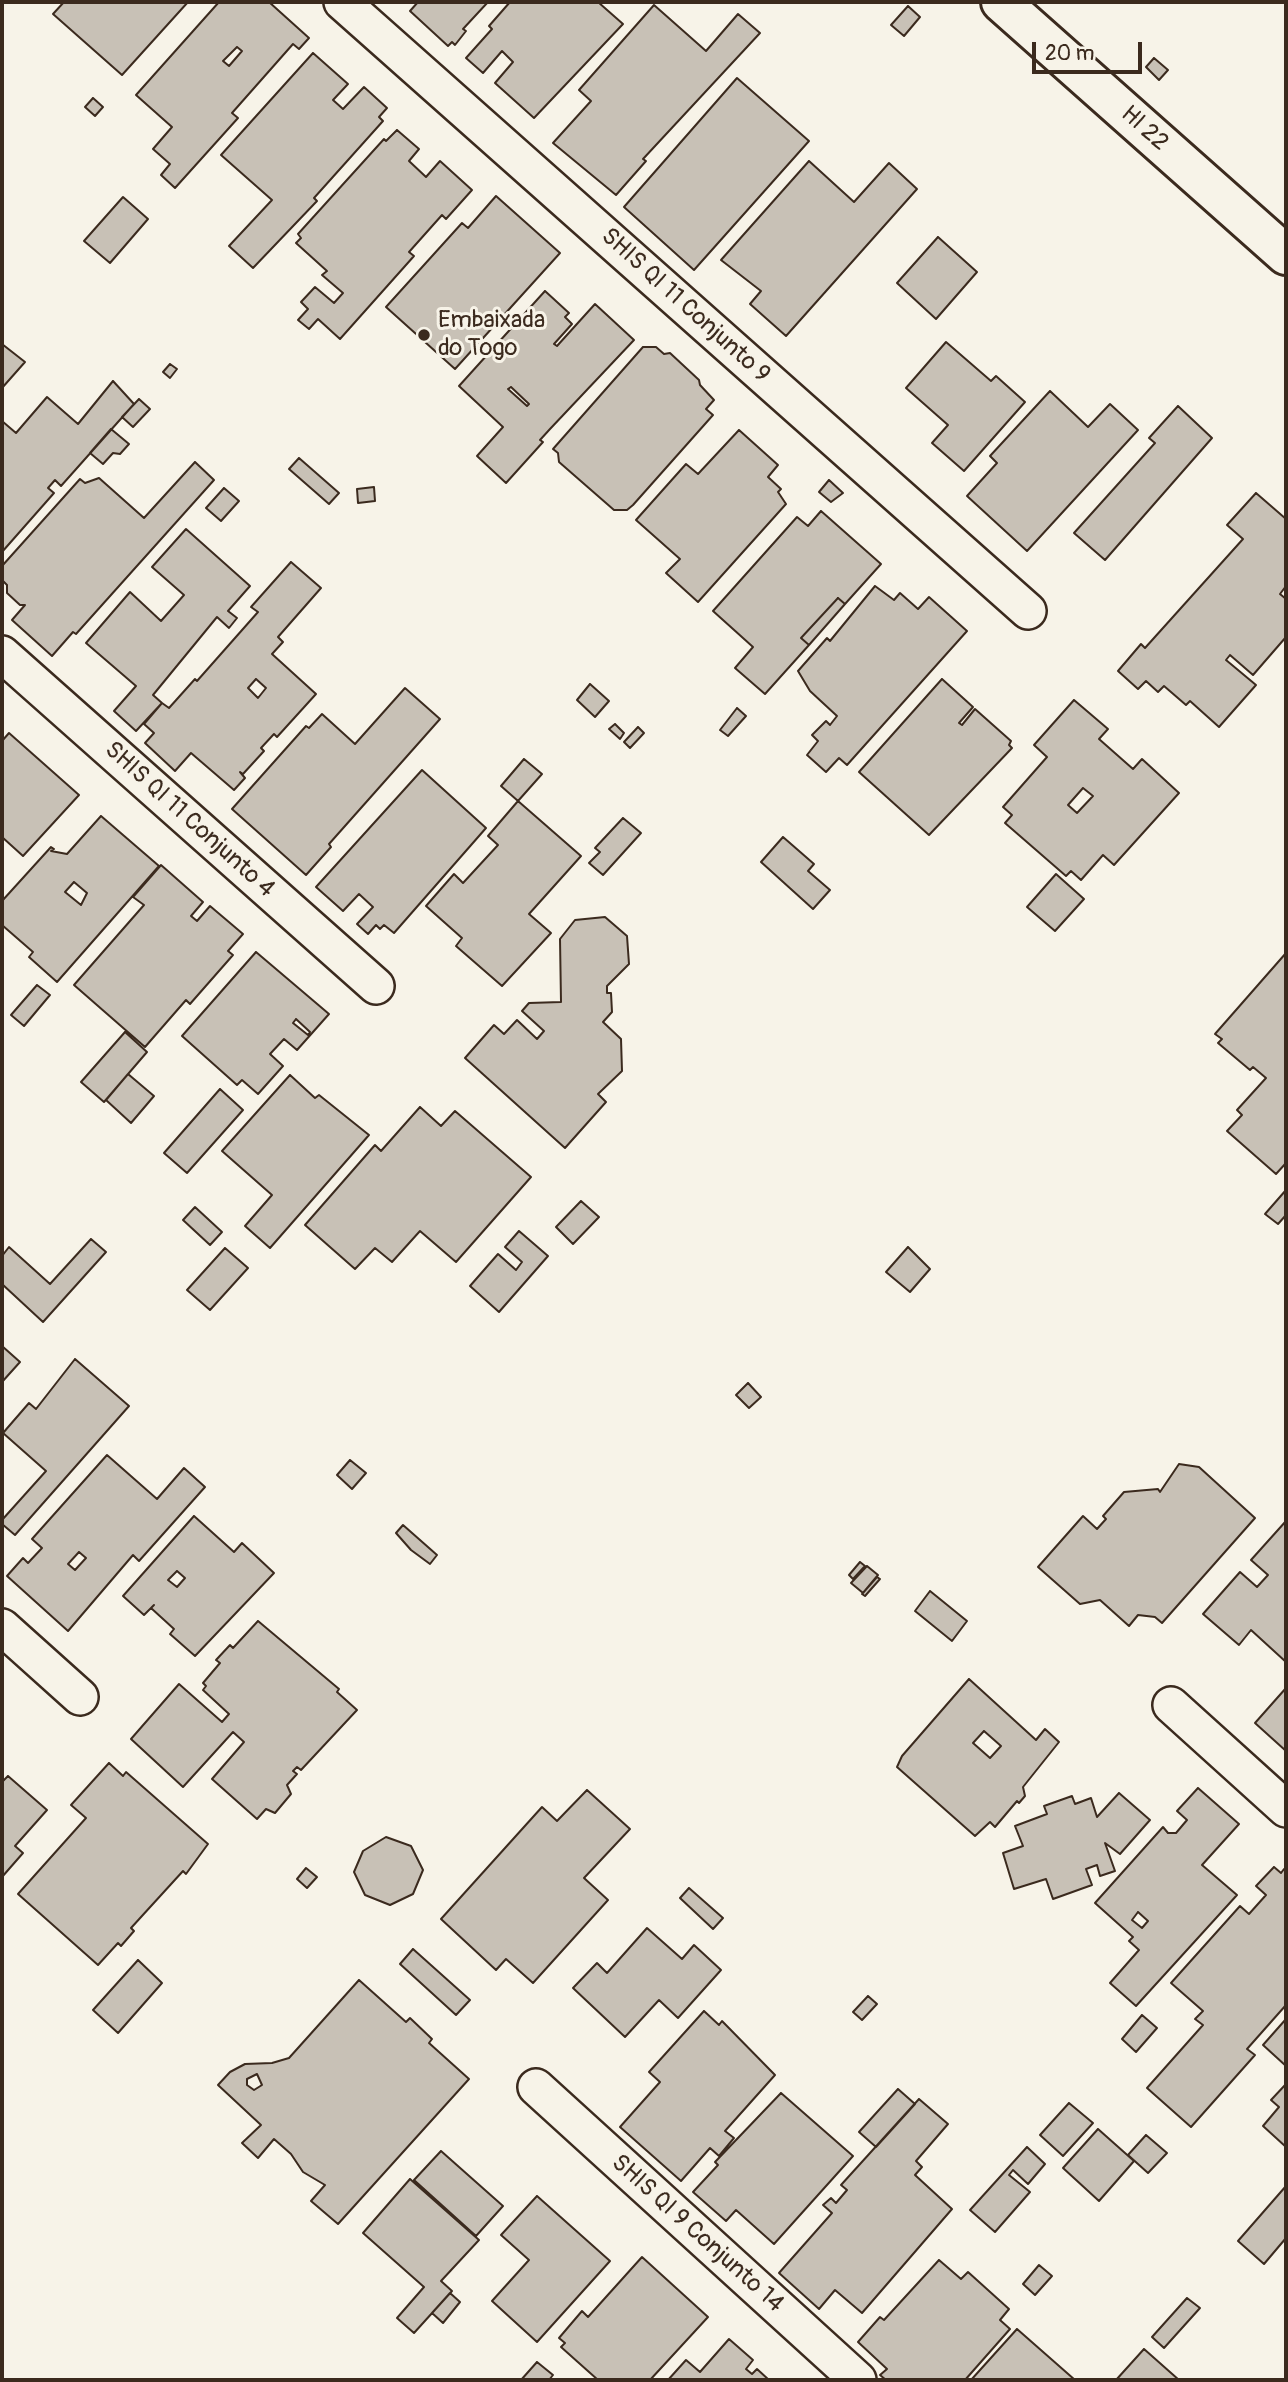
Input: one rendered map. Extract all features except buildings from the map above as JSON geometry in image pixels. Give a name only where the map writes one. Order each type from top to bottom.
[{"type":"street","name":"SHIS QI 11 Conjunto 9","points":[[341,2],[1028,611]]},
{"type":"street","name":"HI 22","points":[[1001,2],[1286,255]]},
{"type":"street","name":"SHIS QI 11 Conjunto 4","points":[[2,654],[376,986]]},
{"type":"street","points":[[2,1627],[80,1697]]},
{"type":"street","points":[[1171,1705],[1286,1809]]},
{"type":"street","name":"SHIS QI 9 Conjunto 14","points":[[536,2087],[858,2380]]},
{"type":"place","name":"Embaixada do Togo","points":[[424,335]]}]
